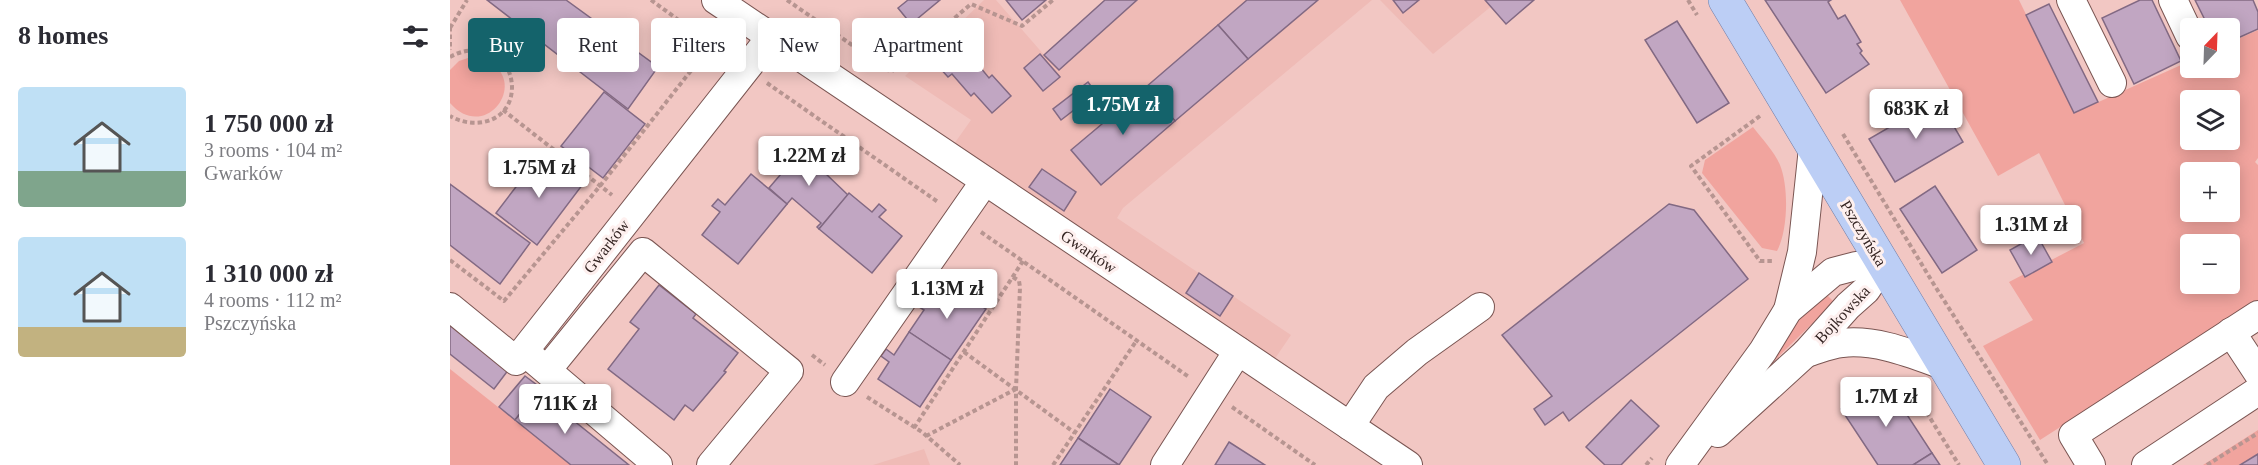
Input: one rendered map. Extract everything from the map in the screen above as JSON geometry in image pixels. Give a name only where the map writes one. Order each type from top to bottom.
[{"type":"main road","name":"Pszczyńska","points":[[1712,8],[1813,148],[2004,465]]},
{"type":"street","name":"Gwarków","points":[[716,0],[758,28]]},
{"type":"street","points":[[2071,0],[2112,83]]},
{"type":"street","points":[[2173,0],[2182,18]]},
{"type":"street","name":"Gwarków","points":[[524,351],[758,53]]},
{"type":"street","name":"Gwarków","points":[[823,72],[1408,465]]},
{"type":"street","points":[[1788,310],[1802,252],[1813,148]]},
{"type":"street","points":[[845,382],[985,181]]},
{"type":"street","points":[[547,370],[643,252],[789,370],[711,465]]},
{"type":"street","name":"Bojkowska","points":[[1672,462],[1763,351],[1788,310],[1833,272],[1856,266],[1883,265]]},
{"type":"street","name":"Bojkowska","points":[[1672,462],[1806,353],[1848,306],[1866,290],[1883,265]]},
{"type":"street","points":[[450,307],[516,361],[524,351],[658,465]]},
{"type":"street","points":[[1350,426],[1376,387],[1417,352],[1480,307]]},
{"type":"street","points":[[2091,465],[2073,435],[2258,315]]},
{"type":"street","points":[[2231,332],[2258,374]]},
{"type":"street","points":[[1806,353],[1842,343],[1869,343],[1907,352],[1943,365]]},
{"type":"street","points":[[1164,465],[1238,351]]},
{"type":"street","points":[[2146,465],[2258,392]]},
{"type":"path","points":[[450,50],[450,28],[467,0]]},
{"type":"path","points":[[787,0],[891,72],[971,4],[1022,26],[1053,0]]},
{"type":"path","points":[[1688,0],[1712,8]]},
{"type":"path","points":[[450,57],[460,51],[485,50],[496,56],[504,65],[510,76],[512,87],[503,110],[494,119],[471,124],[450,116]]},
{"type":"path","points":[[450,260],[504,301],[600,186],[690,72]]},
{"type":"path","points":[[1754,107],[1766,126]]},
{"type":"path","points":[[503,110],[633,211]]},
{"type":"path","points":[[1760,116],[1691,166],[1760,261]]},
{"type":"path","points":[[1838,126],[1933,283],[2048,465]]},
{"type":"path","points":[[914,428],[1023,261]]},
{"type":"path","points":[[1013,277],[1019,281],[1020,287],[1016,465]]},
{"type":"path","points":[[1053,465],[1137,340]]},
{"type":"path","points":[[964,352],[1075,433]]},
{"type":"path","points":[[1904,381],[1911,387],[1959,465]]},
{"type":"path","points":[[926,436],[1016,389]]},
{"type":"path","points":[[2208,465],[2258,433]]},
{"type":"path","points":[[1646,465],[1672,462]]},
{"type":"shaded area","points":[[984,0],[996,0],[1045,56],[1108,0],[1372,0],[1123,208],[1117,218],[1291,335],[1274,360],[954,144],[971,120],[905,76],[909,72],[984,72],[984,18],[965,18]]},
{"type":"shaded area","points":[[1380,0],[1499,0],[1433,54]]},
{"type":"shaded area","points":[[1900,0],[2019,0],[2074,113],[2180,65],[2180,78],[2240,78],[2240,38],[2258,30],[2258,158],[2255,162],[2258,165],[2258,300],[2040,440],[1983,346],[2033,320],[2009,282],[2084,243],[2039,153],[1998,176]]},
{"type":"shaded area","points":[[468,58],[468,72],[500,72],[503,76],[505,89],[500,102],[491,111],[479,116],[465,114],[450,103],[450,70],[459,61]]},
{"type":"shaded area","points":[[1753,127],[1775,155],[1783,174],[1786,209],[1781,242],[1777,251],[1762,248],[1702,173],[1705,160]]},
{"type":"shaded area","points":[[1824,292],[1834,302],[1771,364],[1792,323]]},
{"type":"shaded area","points":[[450,369],[571,465],[450,465]]},
{"type":"shaded area","points":[[2258,430],[2258,454],[2240,465],[2203,465]]},
{"type":"shaded area","points":[[924,449],[930,465],[873,465]]},
{"type":"building","points":[[487,0],[566,0],[591,18],[557,18],[557,54],[545,45],[545,18],[510,18]]},
{"type":"building","points":[[908,0],[940,0],[918,18],[906,18],[898,8]]},
{"type":"building","points":[[1006,0],[1046,0],[1022,20]]},
{"type":"building","points":[[1105,0],[1137,0],[1059,70],[1044,55]]},
{"type":"building","points":[[1247,0],[1318,0],[1248,59],[1218,25]]},
{"type":"building","points":[[1393,0],[1419,0],[1403,13]]},
{"type":"building","points":[[1485,0],[1534,0],[1506,24]]},
{"type":"building","points":[[1765,0],[1831,0],[1828,2],[1838,19],[1845,15],[1861,42],[1857,44],[1862,51],[1860,53],[1869,64],[1826,93]]},
{"type":"building","points":[[2140,0],[2152,0],[2180,61],[2134,84],[2102,18]]},
{"type":"building","points":[[2195,0],[2253,0],[2258,12],[2258,29],[2240,37],[2240,18],[2204,18]]},
{"type":"building","points":[[2049,4],[2098,102],[2074,113],[2026,15]]},
{"type":"building","points":[[1677,21],[1729,103],[1697,123],[1645,40]]},
{"type":"building","points":[[1218,25],[1248,59],[1175,121],[1146,87]]},
{"type":"building","points":[[639,53],[651,62],[651,72],[654,72],[628,109],[580,72],[639,72]]},
{"type":"building","points":[[1040,54],[1060,77],[1043,91],[1024,68]]},
{"type":"building","points":[[943,72],[984,72],[989,78],[992,75],[1011,96],[992,113],[974,93],[971,96],[952,74],[948,77]]},
{"type":"building","points":[[1088,82],[1096,93],[1061,120],[1053,109]]},
{"type":"building","points":[[1146,87],[1175,121],[1101,185],[1071,150]]},
{"type":"building","points":[[604,92],[645,124],[603,178],[561,146]]},
{"type":"building","points":[[1938,99],[1963,142],[1895,182],[1869,139]]},
{"type":"building","points":[[806,152],[828,170],[825,173],[848,195],[819,229],[817,227],[821,223],[792,198],[787,204],[769,188],[781,174],[776,171],[786,160],[790,163],[798,153],[803,156]]},
{"type":"building","points":[[542,153],[583,184],[537,245],[496,213]]},
{"type":"building","points":[[1042,169],[1076,192],[1064,211],[1029,187]]},
{"type":"building","points":[[751,174],[787,204],[738,264],[702,235],[720,212],[712,206],[718,199],[725,205]]},
{"type":"building","points":[[450,184],[530,243],[500,284],[450,245]]},
{"type":"building","points":[[1935,186],[1977,250],[1942,273],[1900,209]]},
{"type":"building","points":[[849,193],[872,212],[879,204],[886,210],[879,217],[902,236],[872,273],[819,229]]},
{"type":"building","points":[[1669,204],[1694,210],[1748,279],[1569,421],[1563,412],[1545,425],[1534,409],[1552,396],[1502,335]]},
{"type":"building","points":[[2037,235],[2052,262],[2025,277],[2010,250]]},
{"type":"building","points":[[1199,273],[1233,296],[1220,316],[1186,293]]},
{"type":"building","points":[[943,281],[986,309],[951,360],[909,332],[924,310],[916,305],[921,297],[929,303]]},
{"type":"building","points":[[659,285],[696,314],[693,318],[738,353],[724,371],[726,372],[693,411],[685,405],[674,420],[608,369],[639,329],[630,322]]},
{"type":"building","points":[[450,323],[509,369],[494,389],[450,354]]},
{"type":"building","points":[[909,332],[951,360],[920,407],[878,379],[889,362],[881,356],[886,349],[894,355]]},
{"type":"building","points":[[525,376],[541,388],[515,420],[499,407]]},
{"type":"building","points":[[1885,381],[1932,453],[1913,465],[1878,465],[1841,409]]},
{"type":"building","points":[[1110,389],[1151,417],[1119,465],[1078,438]]},
{"type":"building","points":[[538,392],[629,465],[571,465],[515,420]]},
{"type":"building","points":[[1631,400],[1659,426],[1621,465],[1605,465],[1586,447]]},
{"type":"building","points":[[1078,438],[1119,465],[1060,465]]},
{"type":"building","points":[[1229,442],[1265,465],[1215,465]]},
{"type":"building","points":[[1932,453],[1940,465],[1913,465]]},
{"type":"building","points":[[2258,454],[2258,465],[2240,465]]}]
